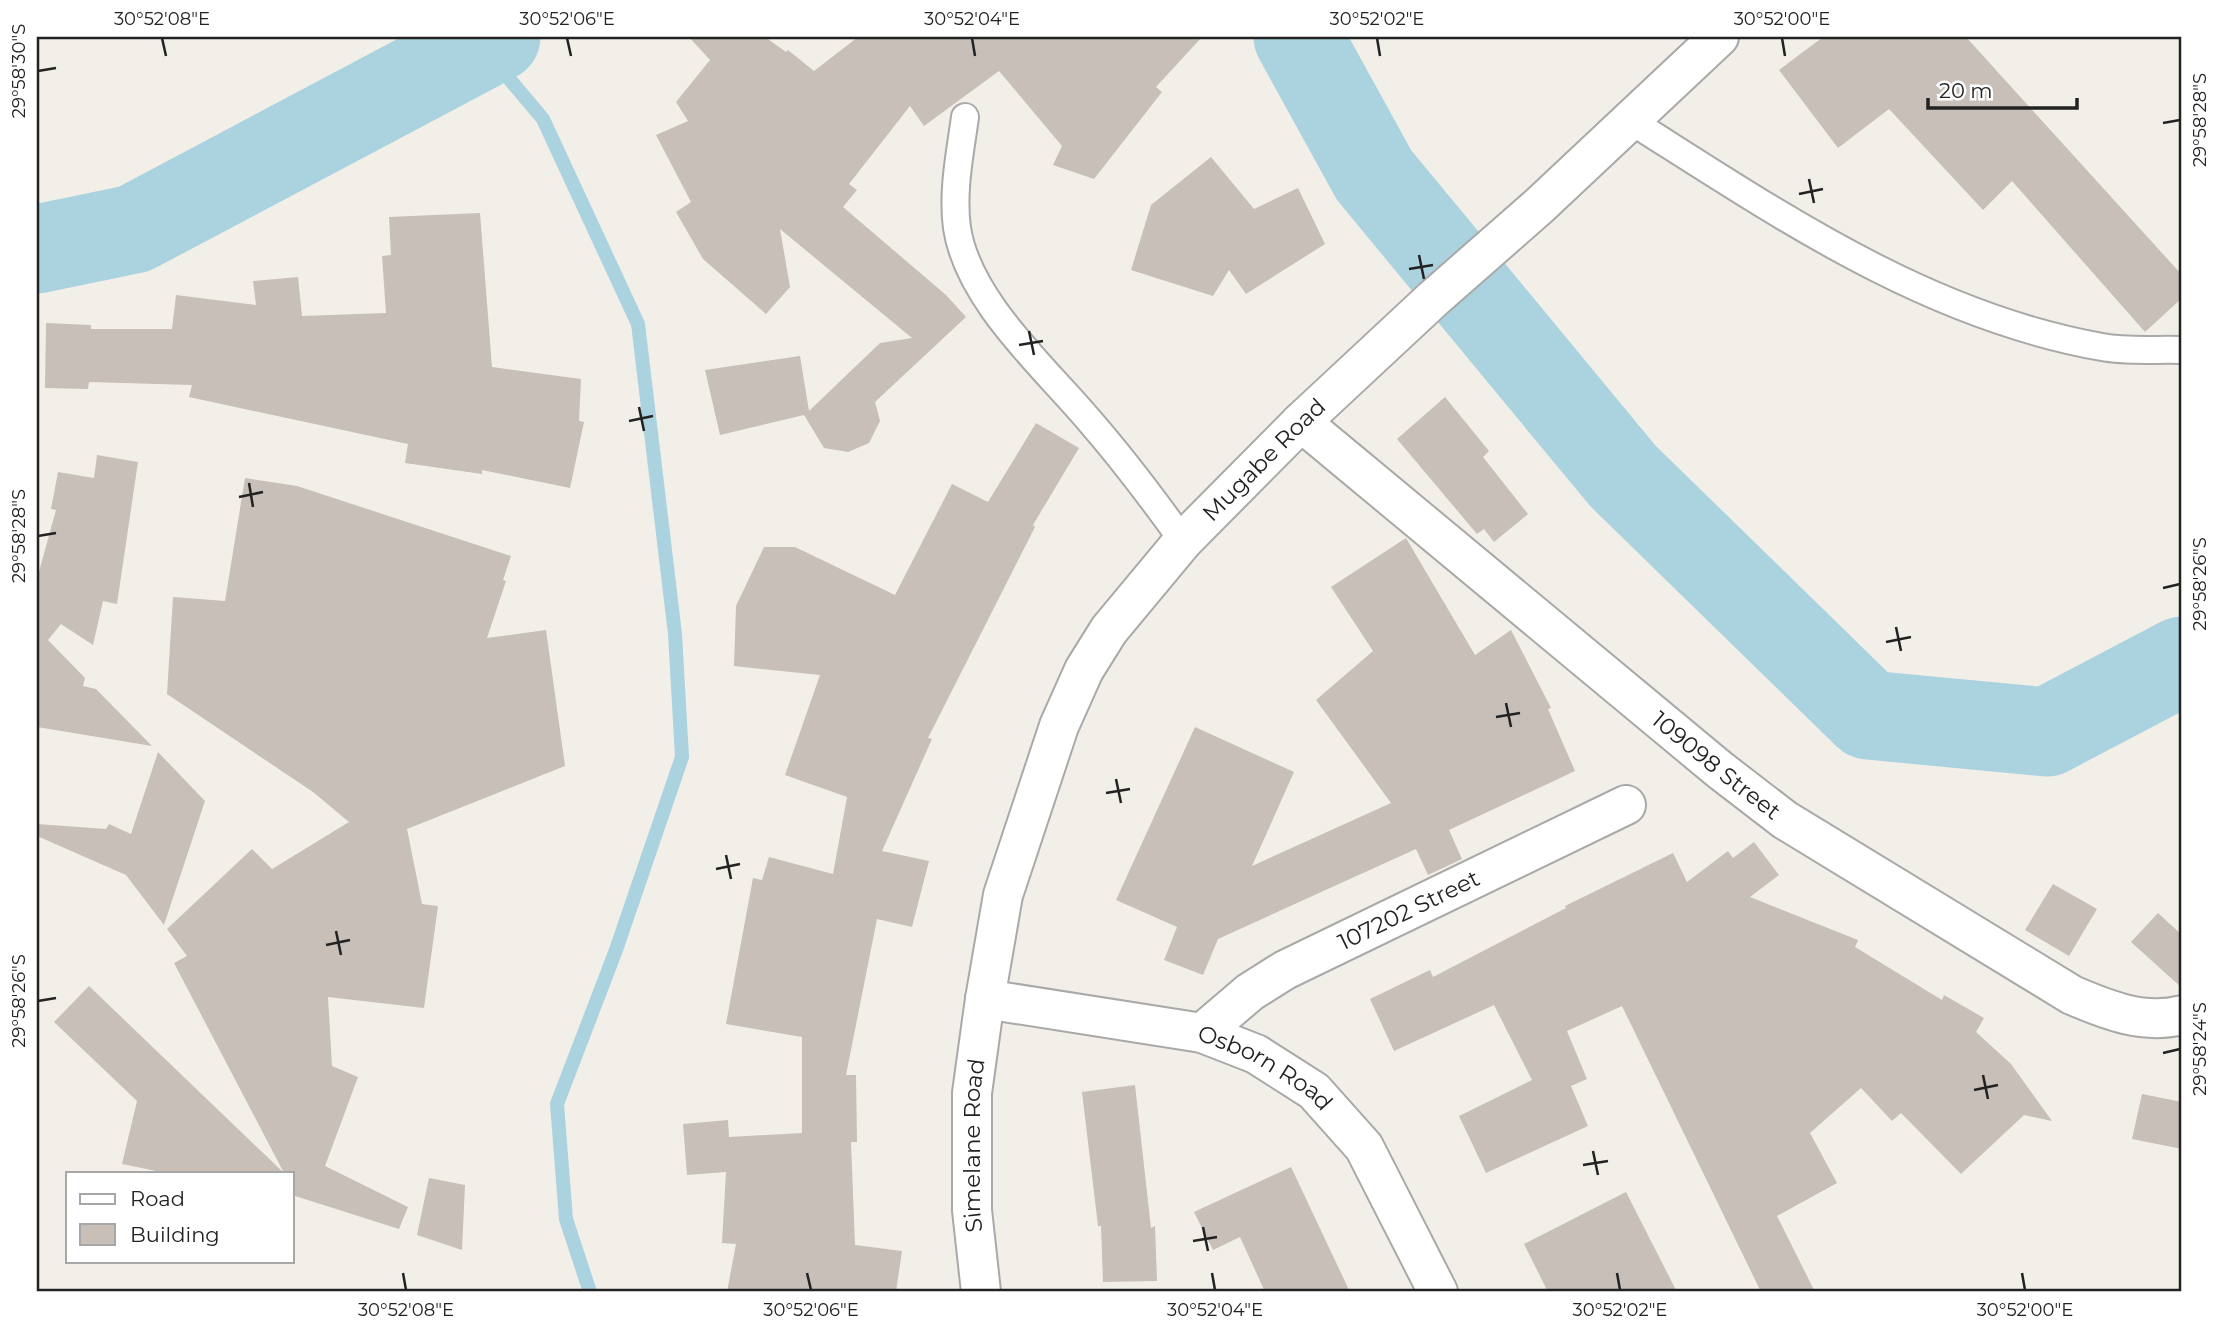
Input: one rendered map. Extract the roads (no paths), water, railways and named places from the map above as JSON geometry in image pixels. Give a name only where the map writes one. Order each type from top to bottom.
[{"type":"street","name":"Mugabe Road","points":[[985,999],[1003,895],[1059,726],[1084,670],[1109,629],[1183,541],[1301,422],[1433,299],[1539,206],[1719,37]]},
{"type":"street","name":"109098 Street","points":[[1301,422],[1720,770],[1786,820],[2072,995],[2119,1015],[2170,1018],[2182,1015]]},
{"type":"street","name":"107202 Street","points":[[1202,1033],[1250,992],[1285,970],[1626,805]]},
{"type":"street","name":"Osborn Road","points":[[985,999],[1202,1033],[1256,1054],[1314,1091],[1364,1147],[1438,1292]]},
{"type":"street","name":"Simelane Road","points":[[981,1292],[972,1210],[972,1093],[985,999]]},
{"type":"lane","points":[[965,117],[955,191],[957,229],[967,264],[985,295],[1020,340],[1137,478],[1183,541]]},
{"type":"lane","points":[[1630,121],[1797,226],[1870,266],[1931,295],[2015,324],[2104,347],[2182,350]]},
{"type":"waterway","points":[[37,249],[134,229],[496,37]]},
{"type":"waterway","points":[[1298,37],[1374,175],[1623,476],[1868,715],[2047,732],[2182,661]]},
{"type":"waterway","points":[[479,43],[543,119],[638,324],[675,634],[682,757],[616,950],[557,1104],[566,1219],[590,1292]]}]
